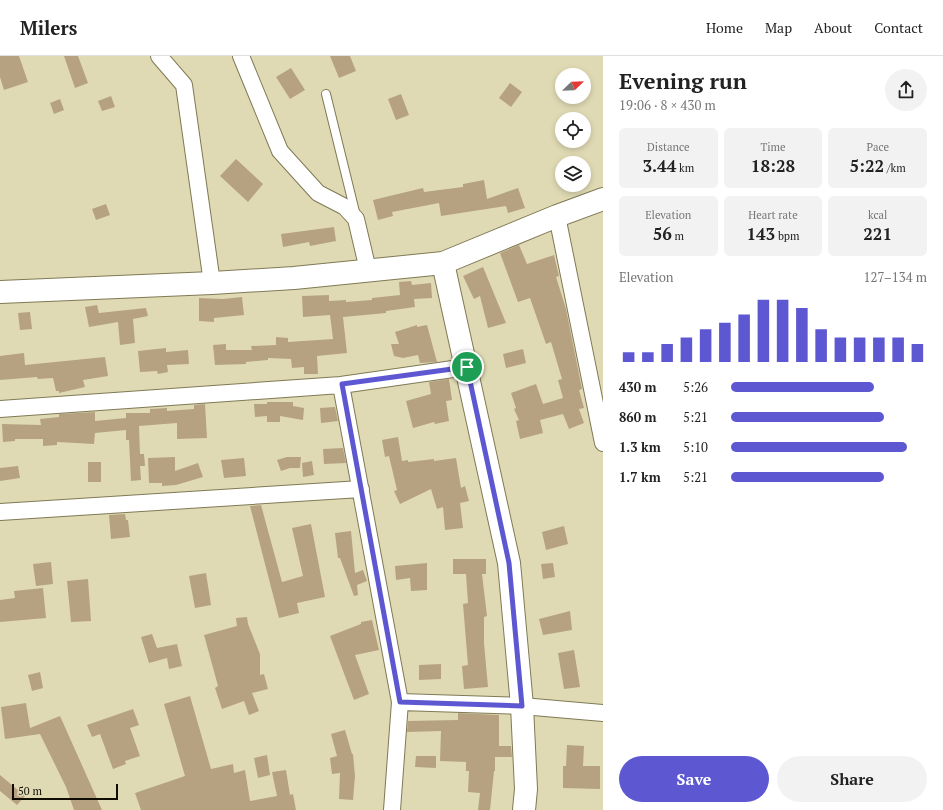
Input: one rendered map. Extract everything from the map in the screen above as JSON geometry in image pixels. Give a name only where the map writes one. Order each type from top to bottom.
[{"type":"street","points":[[159,56],[184,85],[212,283]]},
{"type":"street","points":[[241,56],[280,151],[318,193],[345,207],[356,219],[368,270]]},
{"type":"street","points":[[0,292],[212,283],[443,264],[557,216],[603,199]]},
{"type":"street","points":[[557,216],[603,443]]},
{"type":"street","points":[[443,264],[467,367],[509,563],[522,706],[526,789],[524,810]]},
{"type":"street","points":[[0,409],[342,384],[467,367]]},
{"type":"street","points":[[342,384],[400,702],[392,810]]},
{"type":"street","points":[[0,512],[361,488]]},
{"type":"street","points":[[400,702],[522,706],[603,713]]},
{"type":"lane","points":[[326,94],[356,219]]},
{"type":"building","points":[[0,56],[19,56],[28,82],[4,90],[0,77]]},
{"type":"building","points":[[64,56],[78,56],[88,83],[75,88]]},
{"type":"building","points":[[330,56],[350,56],[356,71],[339,78]]},
{"type":"building","points":[[291,68],[305,90],[290,99],[276,77]]},
{"type":"building","points":[[510,83],[522,92],[511,107],[499,98]]},
{"type":"building","points":[[401,94],[409,115],[396,120],[388,99]]},
{"type":"building","points":[[111,96],[115,107],[102,111],[98,101]]},
{"type":"building","points":[[60,99],[64,110],[54,114],[50,103]]},
{"type":"building","points":[[236,159],[263,184],[248,202],[220,176]]},
{"type":"building","points":[[484,180],[487,199],[518,188],[525,208],[508,213],[506,206],[441,216],[439,203],[392,212],[393,216],[378,220],[373,200],[423,188],[424,192],[463,187],[463,184]]},
{"type":"building","points":[[106,204],[110,215],[96,220],[92,209]]},
{"type":"building","points":[[334,227],[336,241],[310,246],[309,242],[283,247],[281,234]]},
{"type":"building","points":[[519,245],[527,264],[554,255],[559,276],[556,277],[566,309],[582,389],[579,390],[584,408],[579,409],[584,423],[569,429],[563,414],[540,420],[543,433],[520,439],[516,421],[519,420],[514,409],[516,408],[511,393],[536,384],[543,404],[563,398],[558,380],[562,379],[551,342],[546,344],[530,298],[518,302],[500,253]]},
{"type":"building","points":[[483,267],[506,323],[488,328],[480,296],[474,299],[463,276]]},
{"type":"building","points":[[411,281],[412,285],[431,283],[432,298],[414,299],[415,307],[386,311],[386,313],[343,317],[347,353],[317,356],[318,374],[304,374],[304,367],[292,368],[291,359],[268,358],[268,360],[246,362],[246,364],[215,365],[213,345],[226,344],[226,350],[252,350],[251,346],[276,345],[276,337],[288,338],[288,342],[333,339],[330,315],[303,317],[302,296],[329,295],[329,301],[346,300],[346,302],[372,300],[372,298],[400,295],[399,282]]},
{"type":"building","points":[[242,297],[244,315],[214,318],[214,322],[199,321],[199,298],[223,299]]},
{"type":"building","points":[[97,305],[99,313],[146,308],[148,316],[133,319],[135,343],[120,345],[118,322],[89,327],[85,307]]},
{"type":"building","points":[[30,312],[32,329],[20,330],[18,313]]},
{"type":"building","points":[[417,325],[417,327],[427,325],[437,362],[420,363],[418,355],[403,358],[394,356],[391,344],[399,344],[395,332]]},
{"type":"building","points":[[166,348],[166,352],[188,350],[189,364],[167,365],[168,372],[158,374],[157,371],[140,372],[138,351]]},
{"type":"building","points":[[523,349],[526,363],[506,368],[503,354]]},
{"type":"building","points":[[24,353],[25,365],[105,357],[108,376],[83,380],[85,387],[59,393],[59,391],[56,391],[53,378],[38,379],[37,377],[0,380],[0,356]]},
{"type":"building","points":[[449,379],[452,400],[446,401],[449,421],[435,424],[434,422],[413,428],[406,401],[431,394],[429,382]]},
{"type":"building","points":[[267,402],[293,402],[293,406],[304,408],[303,420],[280,416],[280,422],[267,422],[267,416],[255,417],[254,404],[267,404]]},
{"type":"building","points":[[205,404],[207,438],[177,439],[177,423],[139,426],[140,454],[144,454],[145,466],[140,466],[141,480],[131,481],[129,440],[126,440],[126,430],[95,433],[94,444],[57,442],[57,445],[43,446],[43,439],[15,439],[15,441],[3,442],[2,424],[41,425],[40,419],[59,417],[59,414],[95,412],[95,421],[126,418],[126,413],[150,413],[150,409],[167,408],[167,411],[194,409],[194,405]]},
{"type":"building","points":[[335,407],[338,421],[321,423],[320,408]]},
{"type":"building","points":[[398,437],[402,461],[408,460],[408,462],[434,459],[434,461],[456,458],[461,488],[465,486],[469,501],[460,503],[463,528],[445,530],[443,507],[437,509],[431,489],[400,504],[394,491],[397,490],[389,456],[385,457],[382,440]]},
{"type":"building","points":[[343,448],[346,463],[324,464],[323,449]]},
{"type":"building","points":[[175,457],[175,471],[198,463],[203,477],[176,485],[162,486],[162,483],[149,483],[148,458]]},
{"type":"building","points":[[287,457],[301,457],[300,468],[290,468],[281,471],[277,460]]},
{"type":"building","points":[[244,458],[246,476],[224,478],[221,460]]},
{"type":"building","points":[[312,461],[314,475],[303,477],[302,463]]},
{"type":"building","points":[[88,462],[101,462],[101,482],[88,482]]},
{"type":"building","points":[[18,466],[20,478],[0,481],[0,468]]},
{"type":"building","points":[[261,505],[282,582],[303,576],[292,528],[311,524],[325,597],[297,603],[299,613],[279,618],[250,506]]},
{"type":"building","points":[[125,514],[126,520],[128,520],[130,537],[111,539],[109,515]]},
{"type":"building","points":[[564,526],[568,544],[546,550],[542,532]]},
{"type":"building","points":[[351,531],[355,573],[363,570],[367,581],[357,585],[358,595],[354,596],[340,558],[338,558],[335,533]]},
{"type":"building","points":[[453,559],[486,559],[486,574],[482,574],[487,616],[484,617],[484,643],[488,687],[464,689],[462,666],[468,665],[463,604],[468,603],[466,574],[453,574]]},
{"type":"building","points":[[51,562],[53,584],[36,586],[33,564]]},
{"type":"building","points":[[427,563],[427,590],[411,591],[410,578],[396,580],[395,566]]},
{"type":"building","points":[[553,563],[555,577],[543,579],[541,564]]},
{"type":"building","points":[[206,573],[211,605],[195,608],[189,576]]},
{"type":"building","points":[[88,579],[91,621],[71,622],[67,581]]},
{"type":"building","points":[[43,588],[46,618],[0,622],[0,600],[15,598],[14,591]]},
{"type":"building","points":[[570,611],[572,630],[543,635],[539,619]]},
{"type":"building","points":[[247,617],[248,624],[260,654],[260,675],[264,674],[268,689],[252,693],[259,711],[249,715],[244,701],[222,709],[215,688],[218,686],[204,635],[237,626],[236,618]]},
{"type":"building","points":[[372,620],[379,650],[355,655],[369,694],[354,700],[330,636],[361,624],[361,622]]},
{"type":"building","points":[[152,634],[157,648],[177,644],[182,666],[169,669],[167,658],[149,663],[141,637]]},
{"type":"building","points":[[574,650],[580,687],[564,689],[558,653]]},
{"type":"building","points":[[441,664],[441,679],[419,680],[419,665]]},
{"type":"building","points":[[40,672],[43,688],[32,691],[28,675]]},
{"type":"building","points":[[190,696],[211,769],[233,764],[234,773],[245,770],[250,801],[277,796],[272,772],[286,770],[290,795],[293,794],[296,810],[141,810],[135,793],[185,776],[164,704]]},
{"type":"building","points":[[26,703],[30,728],[60,716],[102,810],[74,810],[66,787],[40,734],[5,739],[1,707]]},
{"type":"building","points":[[133,709],[139,725],[130,728],[140,756],[125,761],[126,764],[113,769],[100,734],[92,737],[87,725]]},
{"type":"building","points":[[458,713],[499,715],[499,746],[511,746],[512,757],[495,757],[495,771],[490,810],[478,810],[480,793],[468,792],[469,771],[466,771],[466,762],[440,761],[441,731],[407,732],[408,721],[458,720]]},
{"type":"building","points":[[345,730],[353,754],[355,776],[353,800],[339,799],[340,773],[332,774],[330,758],[337,756],[331,734]]},
{"type":"building","points":[[567,745],[584,746],[583,766],[600,766],[600,789],[563,788],[563,766],[566,766]]},
{"type":"building","points":[[267,755],[270,775],[258,778],[254,758]]},
{"type":"building","points":[[416,756],[436,756],[436,768],[415,767]]},
{"type":"building","points":[[0,775],[25,796],[17,805],[0,791]]},
{"type":"route","points":[[467,367],[509,563],[522,706],[400,702],[342,384],[467,367]]}]
